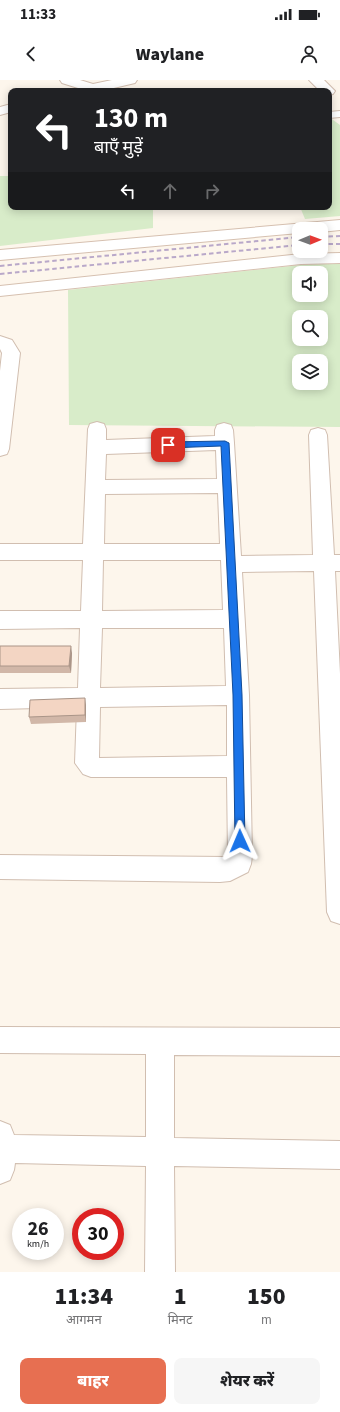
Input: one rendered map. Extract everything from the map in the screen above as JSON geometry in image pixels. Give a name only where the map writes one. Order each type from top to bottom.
[{"type":"street","points":[[67,80],[84,88]]},
{"type":"street","points":[[96,88],[130,80]]},
{"type":"street","points":[[316,80],[325,88]]},
{"type":"street","points":[[332,94],[340,101]]},
{"type":"street","points":[[0,255],[340,225]]},
{"type":"street","points":[[0,291],[301,259],[340,258]]},
{"type":"street","points":[[0,342],[4,342],[9,347],[11,353],[2,415],[0,449]]},
{"type":"street","points":[[318,435],[332,564],[340,912]]},
{"type":"street","points":[[0,867],[230,869],[239,864],[240,856],[239,766],[238,695],[225,437],[97,438],[87,763],[91,767],[96,768],[239,766]]},
{"type":"street","points":[[95,487],[227,486]]},
{"type":"street","points":[[0,552],[94,552],[332,564]]},
{"type":"street","points":[[0,620],[234,620]]},
{"type":"street","points":[[0,698],[238,695]]},
{"type":"street","points":[[0,1040],[340,1042]]},
{"type":"street","points":[[160,1041],[160,1272]]},
{"type":"street","points":[[0,1151],[159,1151],[340,1155]]},
{"type":"green space","points":[[332,119],[340,125],[340,216],[305,219],[301,210],[332,210]]},
{"type":"green space","points":[[0,176],[8,176],[8,210],[153,210],[153,228],[0,246]]},
{"type":"green space","points":[[319,263],[340,263],[340,427],[69,425],[68,290]]},
{"type":"building","points":[[0,646],[71,646],[69,666],[0,666]]},
{"type":"building","points":[[85,698],[85,715],[29,717],[30,700]]},
{"type":"railway","points":[[328,237],[340,236]]},
{"type":"railway","points":[[0,266],[292,238]]},
{"type":"railway","points":[[328,244],[340,244]]},
{"type":"railway","points":[[0,274],[292,246]]},
{"type":"route","points":[[168,445],[225,443],[238,695],[240,841]]}]
